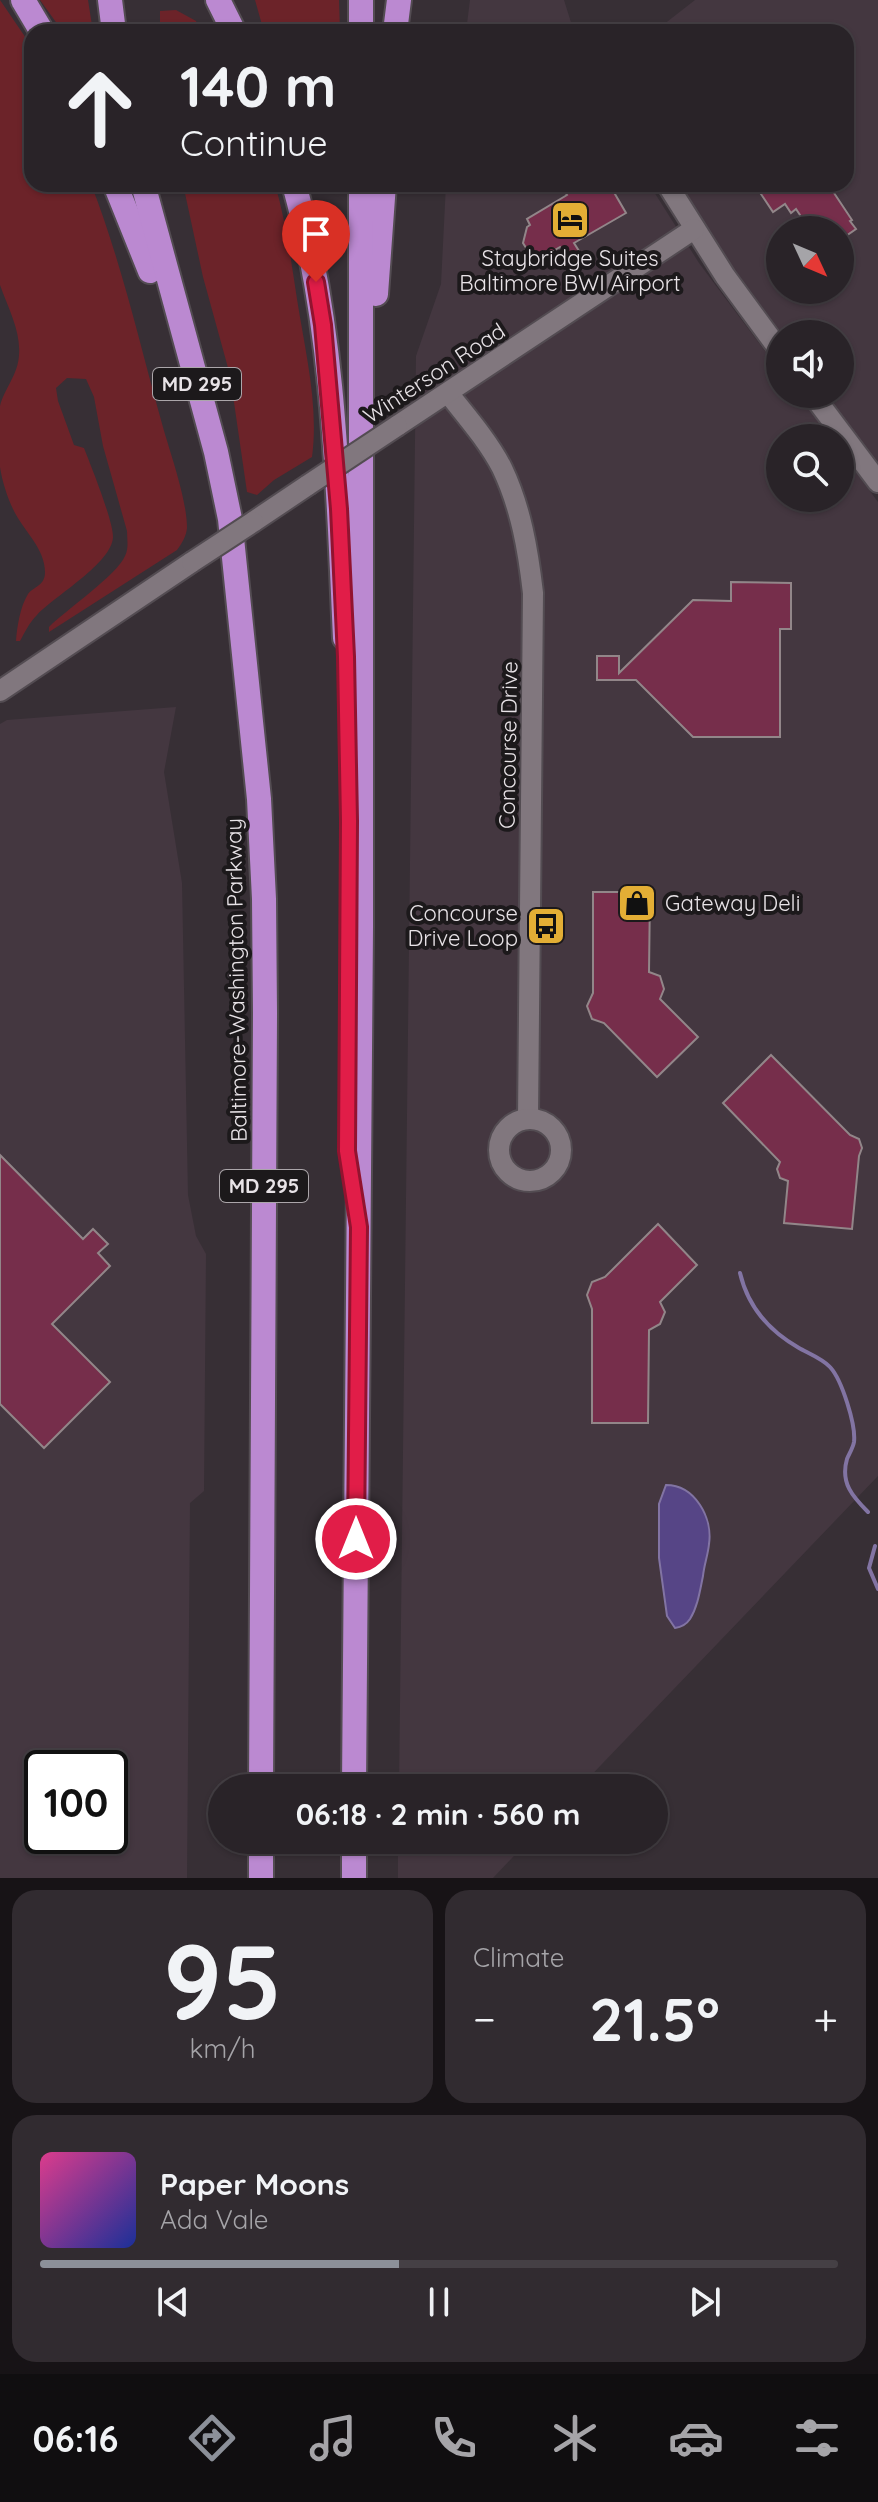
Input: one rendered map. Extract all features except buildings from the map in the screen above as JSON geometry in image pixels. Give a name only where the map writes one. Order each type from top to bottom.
[{"type":"highway","points":[[23,0],[37,24]]},
{"type":"highway","points":[[110,0],[113,24]]},
{"type":"highway","points":[[218,0],[230,24]]},
{"type":"highway","points":[[361,0],[361,24]]},
{"type":"highway","points":[[396,24],[399,0]]},
{"type":"highway","points":[[118,192],[144,251],[169,332],[199,437],[235,586]]},
{"type":"highway","name":"Baltimore-Washington Parkway","points":[[145,192],[216,452],[230,519],[251,709],[264,899],[261,1774]]},
{"type":"highway","points":[[296,192],[305,222],[323,325],[339,509],[349,821],[347,1151],[359,1227]]},
{"type":"highway","points":[[354,1774],[361,928],[361,192]]},
{"type":"highway","points":[[361,928],[373,831],[375,321],[383,192]]},
{"type":"highway","points":[[261,1854],[261,1878]]},
{"type":"highway","points":[[354,1854],[354,1878]]},
{"type":"street","points":[[672,192],[766,331]]},
{"type":"street","name":"Winterson Road","points":[[0,691],[694,229]]},
{"type":"street","name":"Concourse Drive","points":[[448,393],[501,468],[517,507],[527,545],[533,593],[528,1119]]},
{"type":"street","points":[[822,408],[878,482]]},
{"type":"shaded area","points":[[0,0],[24,35],[24,192],[94,192],[129,301],[181,489],[187,528],[177,550],[49,632],[49,627],[112,573],[125,556],[127,547],[127,531],[103,446],[94,397],[86,379],[67,378],[56,388],[58,401],[74,445],[84,448],[106,506],[113,537],[110,547],[94,568],[37,615],[20,641],[16,641],[23,605],[28,594],[43,580],[45,572],[38,548],[10,502],[0,467],[0,406],[16,369],[19,346],[0,285]]},
{"type":"shaded area","points":[[40,0],[88,0],[92,24],[57,24]]},
{"type":"shaded area","points":[[255,0],[339,0],[340,24],[262,24]]},
{"type":"shaded area","points":[[470,0],[564,0],[572,24],[467,24]]},
{"type":"shaded area","points":[[695,0],[878,0],[878,465],[854,432],[854,424],[848,424],[836,408],[854,408],[854,320],[772,320],[681,192],[854,192],[854,24],[664,24]]},
{"type":"shaded area","points":[[176,10],[197,24],[160,24],[160,11]]},
{"type":"shaded area","points":[[185,192],[277,192],[310,378],[314,437],[312,457],[274,480],[257,495],[247,492],[230,375],[203,277]]},
{"type":"shaded area","points":[[446,192],[654,192],[699,263],[766,352],[766,408],[808,408],[820,424],[766,424],[766,512],[854,512],[854,470],[878,502],[878,1476],[592,1774],[399,1774],[416,356],[441,284]]},
{"type":"shaded area","points":[[176,707],[164,772],[182,883],[188,1195],[196,1236],[206,1254],[204,1491],[190,1503],[187,1878],[0,1878],[0,724],[7,720]]},
{"type":"shaded area","points":[[666,1485],[676,1486],[693,1497],[705,1514],[709,1534],[695,1609],[687,1623],[675,1628],[667,1616],[659,1558],[659,1504]]},
{"type":"shaded area","points":[[398,1854],[516,1854],[493,1878],[398,1878]]},
{"type":"waterway","points":[[740,1273],[748,1297],[769,1326],[823,1361],[835,1373],[847,1403],[854,1434],[845,1475],[853,1495],[868,1512]]},
{"type":"waterway","points":[[875,1546],[869,1568],[878,1589]]},
{"type":"place","name":"Staybridge Suites Baltimore BWI Airport","points":[[570,220]]},
{"type":"place","name":"Gateway Deli","points":[[637,903]]},
{"type":"place","name":"Concourse Drive Loop","points":[[546,926]]},
{"type":"route","points":[[316,282],[323,325],[339,509],[346,657],[349,821],[347,1151],[359,1227],[356,1539]]}]
